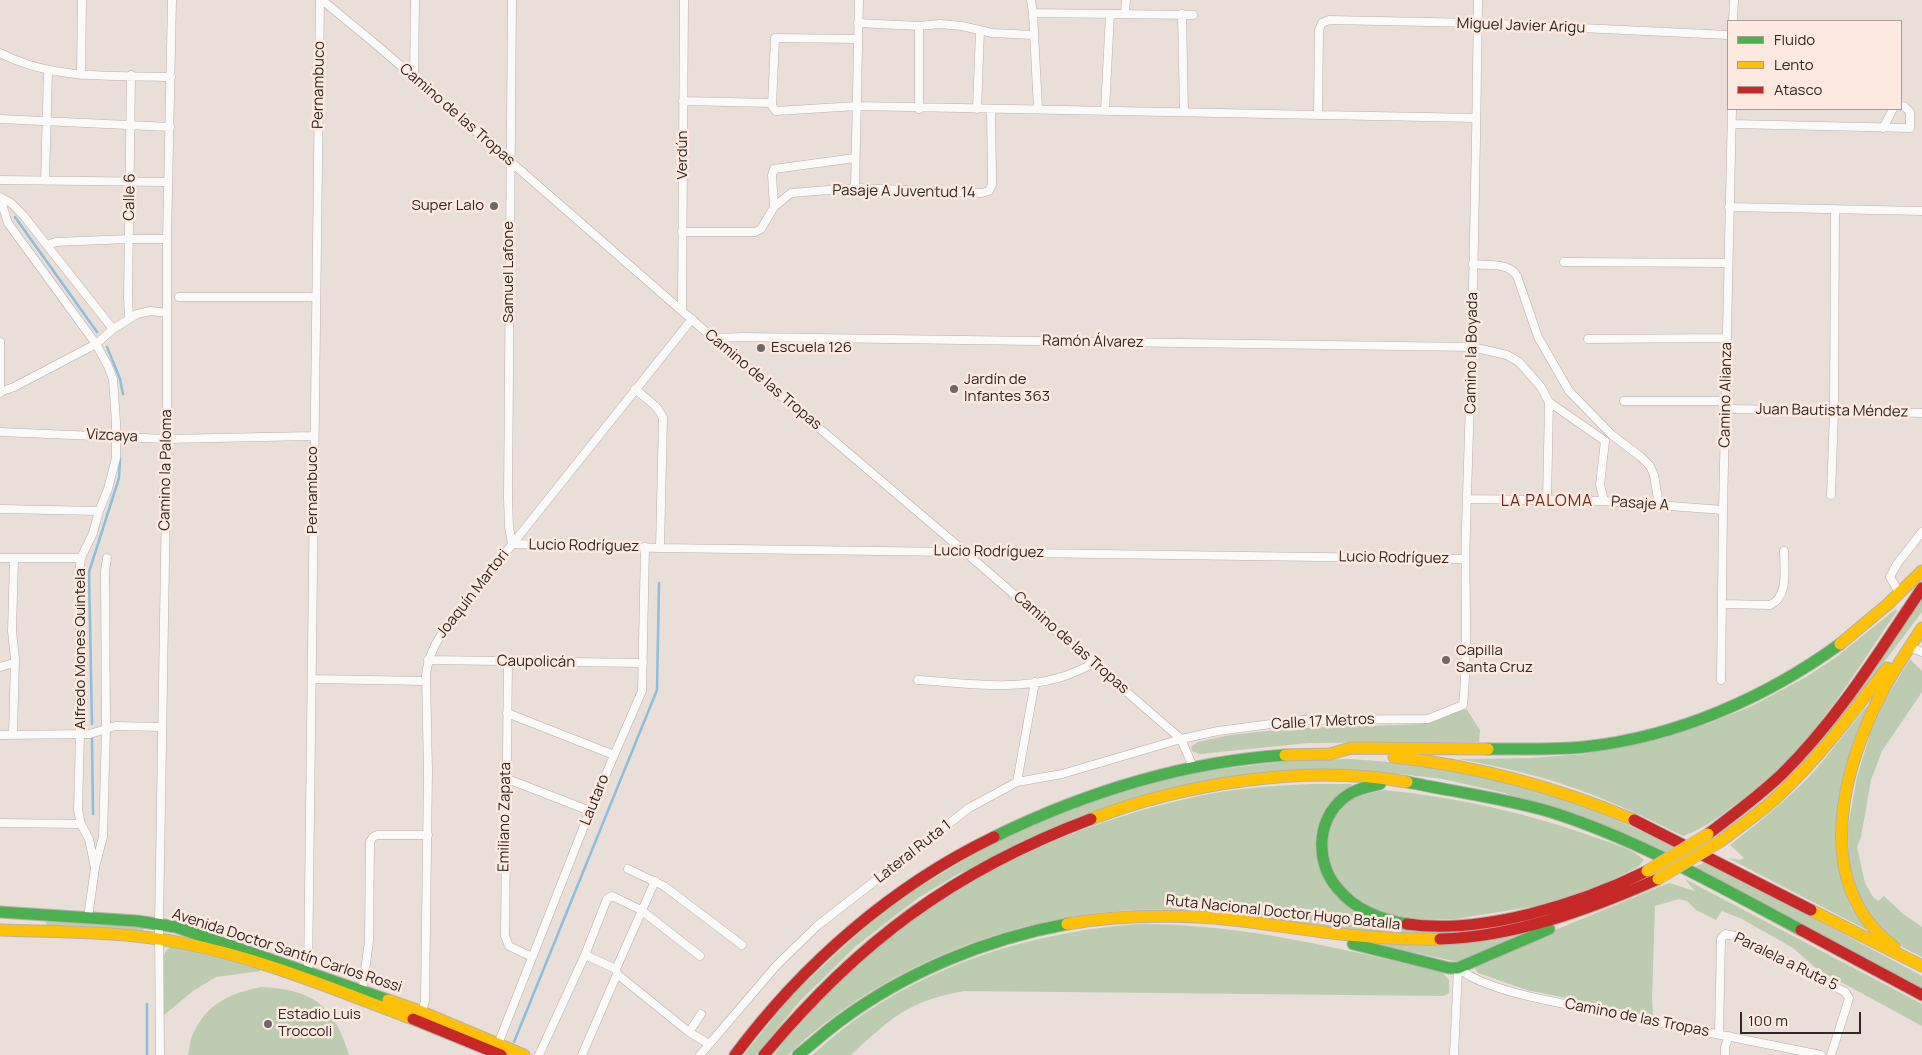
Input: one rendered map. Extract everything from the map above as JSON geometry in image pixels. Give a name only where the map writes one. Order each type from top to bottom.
[{"type":"main road","points":[[1330,754],[1351,748],[1561,748],[1596,745],[1652,735],[1679,727],[1736,705],[1787,679],[1842,644],[1874,618],[1922,571]]},
{"type":"main road","points":[[1409,784],[1377,784],[1362,787],[1345,796],[1329,814],[1322,835],[1321,854],[1324,865],[1338,890],[1355,904],[1383,918],[1416,925],[1434,926],[1476,924],[1578,901],[1647,871],[1708,834],[1762,792],[1802,754],[1844,702],[1922,588]]},
{"type":"main road","name":"Ruta Nacional Doctor Hugo Batalla","points":[[798,1055],[856,1009],[919,973],[972,950],[1028,932],[1102,919],[1160,915],[1221,919],[1386,940],[1444,939],[1486,935],[1528,926],[1578,912],[1629,893],[1658,879],[1721,841],[1760,812],[1803,771],[1840,728],[1922,623]]},
{"type":"main road","points":[[1909,959],[1869,923],[1861,911],[1847,882],[1842,860],[1841,844],[1848,788],[1858,752],[1880,697],[1922,628]]},
{"type":"main road","points":[[735,1055],[781,999],[825,954],[875,911],[926,875],[998,833],[1078,798],[1123,784],[1192,767],[1245,758],[1298,754],[1403,758],[1443,763],[1508,776],[1574,796],[1667,835],[1922,966]]},
{"type":"main road","points":[[764,1055],[824,986],[882,934],[956,882],[1028,844],[1075,824],[1130,806],[1194,790],[1232,783],[1284,778],[1347,776],[1375,778],[1459,791],[1528,805],[1570,818],[1611,834],[1716,885],[1922,995]]},
{"type":"main road","name":"Avenida Doctor Santín Carlos Rossi","points":[[0,912],[88,917],[176,927],[211,938],[308,976],[421,1016],[499,1049],[524,1055]]},
{"type":"main road","points":[[1321,933],[1337,941],[1449,968],[1458,968],[1561,923],[1578,912]]},
{"type":"main road","name":"Avenida Doctor Santín Carlos Rossi","points":[[0,930],[160,939],[215,950],[308,976]]},
{"type":"main road","points":[[160,939],[169,935],[202,940],[211,938]]},
{"type":"street","points":[[81,75],[82,0]]},
{"type":"street","name":"Camino la Paloma","points":[[160,939],[167,439],[167,239],[172,0]]},
{"type":"street","name":"Camino de las Tropas","points":[[321,0],[1181,739],[1192,767]]},
{"type":"street","name":"Pernambuco","points":[[308,976],[321,0]]},
{"type":"street","points":[[414,78],[415,0]]},
{"type":"street","name":"Samuel Lafone","points":[[512,0],[508,498],[509,527],[512,544]]},
{"type":"street","name":"Verdún","points":[[682,310],[684,0]]},
{"type":"street","points":[[855,188],[859,0]]},
{"type":"street","points":[[1031,0],[1038,110]]},
{"type":"street","points":[[1125,14],[1126,0]]},
{"type":"street","name":"Camino la Boyada","points":[[1463,705],[1465,684],[1465,559],[1472,347],[1478,0]]},
{"type":"street","points":[[1733,20],[1734,0]]},
{"type":"street","points":[[1033,13],[1193,15]]},
{"type":"street","points":[[1105,110],[1110,14]]},
{"type":"street","points":[[1182,14],[1184,111]]},
{"type":"street","name":"Miguel Javier Arigu","points":[[1318,114],[1319,30],[1322,23],[1329,20],[1477,23],[1727,35]]},
{"type":"street","points":[[858,23],[919,26],[940,24],[980,31],[1034,35]]},
{"type":"street","points":[[918,108],[919,26]]},
{"type":"street","points":[[977,108],[980,31]]},
{"type":"street","points":[[858,39],[775,38],[772,106],[776,111],[857,106],[1476,118]]},
{"type":"street","points":[[0,54],[48,71],[81,75],[171,77]]},
{"type":"street","points":[[45,181],[48,71]]},
{"type":"street","name":"Calle 6","points":[[129,318],[131,75]]},
{"type":"street","points":[[683,101],[772,103]]},
{"type":"street","points":[[1732,124],[1910,128],[1910,112],[1902,107]]},
{"type":"street","name":"Pasaje A Juventud 14","points":[[774,208],[789,194],[855,188],[982,193],[989,191],[992,185],[992,109]]},
{"type":"street","name":"Camino Alianza","points":[[1722,680],[1723,510],[1732,110]]},
{"type":"street","points":[[1883,128],[1892,110]]},
{"type":"street","points":[[0,119],[170,127]]},
{"type":"street","points":[[682,232],[755,232],[761,229],[774,208],[772,175],[774,169],[856,158]]},
{"type":"street","points":[[0,180],[168,182]]},
{"type":"street","name":"Alfredo Mones Quintela","points":[[0,197],[11,203],[47,245],[113,329]]},
{"type":"street","name":"Alfredo Mones Quintela","points":[[0,197],[8,223],[96,344],[113,379],[117,436],[116,458],[111,480],[99,511],[93,534],[82,558],[79,586],[80,734],[78,810],[81,824],[89,839],[95,868]]},
{"type":"street","points":[[1729,207],[1922,211]]},
{"type":"street","points":[[1831,495],[1834,411],[1835,209]]},
{"type":"street","points":[[47,245],[56,242],[167,239]]},
{"type":"street","points":[[1564,262],[1728,263]]},
{"type":"street","points":[[1473,264],[1507,266],[1514,270],[1518,276],[1538,337],[1569,391],[1612,435],[1650,466],[1654,475],[1659,505]]},
{"type":"street","points":[[179,297],[316,297]]},
{"type":"street","points":[[0,342],[0,392],[14,387],[96,344],[129,318],[146,311],[167,313]]},
{"type":"street","name":"Joaquín Martori","points":[[421,1016],[425,1001],[428,835],[426,681],[428,660],[436,642],[447,626],[692,319]]},
{"type":"street","name":"Ramón Álvarez","points":[[713,338],[1472,347],[1507,355],[1519,362],[1541,386],[1549,402]]},
{"type":"street","points":[[1588,339],[1727,338]]},
{"type":"street","points":[[635,389],[660,411],[662,418],[660,548]]},
{"type":"street","name":"Juan Bautista Méndez","points":[[1624,401],[1719,400],[1729,408],[1734,409],[1922,413]]},
{"type":"street","points":[[1549,402],[1605,441]]},
{"type":"street","points":[[1547,501],[1549,402]]},
{"type":"street","name":"Vizcaya","points":[[0,432],[167,439],[314,436]]},
{"type":"street","points":[[1604,502],[1600,486],[1605,441],[1612,435]]},
{"type":"street","name":"Pasaje A","points":[[1467,499],[1604,502],[1723,510]]},
{"type":"street","points":[[0,509],[99,511]]},
{"type":"street","points":[[1900,594],[1890,577],[1897,564],[1922,532]]},
{"type":"street","name":"Lucio Rodríguez","points":[[512,544],[660,548],[1465,559]]},
{"type":"street","name":"Lautaro","points":[[499,1049],[532,958],[590,811],[642,691],[644,547]]},
{"type":"street","points":[[1723,604],[1770,605],[1776,602],[1781,597],[1783,588],[1784,551]]},
{"type":"street","points":[[0,558],[82,558]]},
{"type":"street","points":[[13,735],[14,663],[12,631],[14,558]]},
{"type":"street","name":"Alfredo Mones Quintela","points":[[88,917],[95,868],[103,837],[106,729],[105,572],[107,558]]},
{"type":"street","points":[[1910,647],[1922,652]]},
{"type":"street","name":"Caupolicán","points":[[428,660],[643,663]]},
{"type":"street","name":"Emiliano Zapata","points":[[508,662],[505,778],[505,936],[509,946],[532,958]]},
{"type":"street","points":[[0,667],[14,663]]},
{"type":"street","points":[[918,680],[986,684],[1035,682],[1071,674],[1094,663]]},
{"type":"street","points":[[312,679],[426,681]]},
{"type":"street","points":[[1016,782],[1035,682]]},
{"type":"street","name":"Calle 17 Metros","points":[[1181,739],[1218,731],[1301,720],[1428,719],[1463,705]]},
{"type":"street","points":[[507,713],[614,755]]},
{"type":"street","points":[[0,735],[90,734],[126,726],[162,727]]},
{"type":"street","name":"Lateral Ruta 1","points":[[700,1055],[776,966],[817,926],[969,808],[1016,782],[1062,774],[1181,739]]},
{"type":"street","points":[[505,778],[590,811]]},
{"type":"street","points":[[0,823],[81,824]]},
{"type":"street","points":[[363,996],[369,941],[370,842],[377,834],[428,835]]},
{"type":"street","points":[[628,869],[655,881],[742,945]]},
{"type":"street","points":[[582,1055],[641,910],[655,881]]},
{"type":"street","points":[[539,1055],[585,954],[607,899],[612,896],[641,910],[700,956]]},
{"type":"street","points":[[31,931],[32,914]]},
{"type":"street","name":"Paralela a Ruta 5","points":[[1719,1034],[1721,939],[1725,934],[1728,934],[1739,937],[1845,992],[1849,998],[1831,1055]]},
{"type":"street","points":[[160,939],[160,1055]]},
{"type":"street","points":[[585,954],[617,971],[689,1032],[709,1044]]},
{"type":"street","points":[[1454,1055],[1458,968]]},
{"type":"street","name":"Camino de las Tropas","points":[[1458,968],[1466,975],[1479,981],[1534,996],[1821,1055]]},
{"type":"street","points":[[689,1032],[701,1014]]},
{"type":"street","points":[[1725,1055],[1725,1047],[1729,1036]]},
{"type":"green space","points":[[1922,598],[1922,612],[1838,723],[1751,808]]},
{"type":"green space","points":[[1896,609],[1897,611],[1833,705],[1790,758],[1763,783],[1722,815],[1683,836],[1622,807],[1575,788],[1522,772],[1458,759],[1532,758],[1584,754],[1707,724],[1752,706],[1806,677],[1835,658]]},
{"type":"green space","points":[[1910,659],[1922,671],[1922,692],[1882,751],[1871,780],[1861,837],[1857,847],[1865,883],[1873,897],[1878,901],[1884,896],[1902,913],[1922,927],[1922,957],[1902,947],[1886,935],[1863,907],[1849,865],[1848,827],[1857,777],[1871,731],[1886,698]]},
{"type":"green space","points":[[1869,706],[1859,733],[1841,882],[1852,909],[1867,930],[1728,858],[1740,860],[1744,858],[1730,845],[1807,779],[1866,707]]},
{"type":"green space","points":[[1462,709],[1467,710],[1480,730],[1479,742],[1308,743],[1200,754],[1192,751],[1191,747],[1198,742],[1230,735],[1267,731],[1423,724]]},
{"type":"green space","points":[[1351,759],[1402,763],[1474,774],[1572,801],[1676,846],[1665,853],[1505,793],[1443,779],[1400,774],[1220,779],[958,874],[918,898],[856,946],[800,1001],[756,1055],[744,1055],[791,996],[887,907],[1000,838],[1087,801],[1197,772],[1296,760]]},
{"type":"green space","points":[[1312,784],[1352,784],[1330,804],[1322,816],[1316,833],[1317,858],[1327,885],[1333,893],[1343,902],[1374,921],[1411,930],[1454,931],[1498,925],[1543,915],[1586,902],[1656,872],[1657,874],[1622,891],[1585,905],[1510,925],[1471,930],[1432,933],[1354,931],[1227,913],[1185,910],[1131,910],[1078,916],[1024,927],[972,943],[922,964],[874,990],[829,1020],[788,1055],[774,1055],[815,1006],[860,961],[910,922],[963,887],[1019,857],[1077,832],[1138,812],[1199,796],[1241,789]]},
{"type":"green space","points":[[1384,790],[1439,797],[1521,814],[1617,845],[1640,856],[1644,860],[1638,867],[1597,888],[1537,906],[1455,919],[1407,920],[1375,910],[1342,887],[1326,854],[1332,817],[1355,796]]},
{"type":"green space","points":[[1707,861],[1922,976],[1922,988],[1693,868]]},
{"type":"green space","points":[[1685,879],[1922,1004],[1922,1026],[1817,969],[1793,948],[1742,919],[1722,911],[1716,920],[1696,910],[1687,901],[1679,899],[1655,906],[1653,1016],[1527,990],[1478,973],[1475,969],[1480,961],[1669,883],[1695,891]]},
{"type":"green space","points":[[46,921],[140,924],[144,929],[142,932],[46,926]]},
{"type":"green space","points":[[1140,924],[1179,925],[1255,933],[1367,955],[1442,972],[1449,980],[1449,993],[1443,996],[964,991],[928,1000],[901,1013],[851,1055],[812,1055],[865,1013],[896,994],[962,963],[996,950],[1067,933]]},
{"type":"green space","points":[[1526,932],[1458,962],[1379,945]]},
{"type":"green space","points":[[176,946],[261,968],[260,971],[216,977],[193,991],[164,1015],[164,956],[168,949]]},
{"type":"green space","name":"Estadio Luis Troccoli","points":[[261,987],[294,991],[318,1003],[328,1012],[336,1024],[349,1055],[188,1055],[193,1034],[200,1022],[213,1007],[230,996]]},
{"type":"waterway","points":[[15,217],[97,332]]},
{"type":"waterway","points":[[107,347],[120,379],[123,394]]},
{"type":"waterway","points":[[92,724],[89,572],[119,478],[120,459]]},
{"type":"waterway","points":[[514,1042],[657,690],[659,583]]},
{"type":"waterway","points":[[92,739],[93,814]]},
{"type":"waterway","points":[[147,1004],[147,1055]]},
{"type":"traffic: fast","points":[[1488,749],[1584,747],[1619,742],[1653,734],[1719,712],[1751,698],[1811,664],[1840,644]]},
{"type":"traffic: fast","points":[[994,837],[1064,806],[1136,782],[1209,764],[1285,755]]},
{"type":"traffic: fast","points":[[1407,782],[1515,803],[1584,823],[1679,865],[1801,930]]},
{"type":"traffic: fast","points":[[1380,784],[1354,791],[1339,802],[1325,825],[1322,838],[1322,852],[1325,866],[1331,879],[1339,890],[1353,903],[1370,913],[1388,920],[1407,924]]},
{"type":"traffic: fast","points":[[0,912],[137,921],[176,927],[388,1000]]},
{"type":"traffic: fast","points":[[798,1055],[834,1025],[865,1003],[919,973],[977,948],[1037,930],[1067,924]]},
{"type":"traffic: fast","points":[[1353,944],[1449,968],[1458,968],[1549,929]]},
{"type":"traffic: slow","points":[[1840,644],[1888,604],[1922,571]]},
{"type":"traffic: slow","points":[[1894,947],[1868,921],[1851,891],[1844,864],[1842,835],[1844,806],[1849,777],[1868,721],[1890,678],[1922,628]]},
{"type":"traffic: slow","points":[[1721,841],[1778,796],[1808,766],[1887,668]]},
{"type":"traffic: slow","points":[[1285,755],[1330,754],[1351,748],[1488,749]]},
{"type":"traffic: slow","points":[[1394,757],[1486,772],[1546,788],[1634,820]]},
{"type":"traffic: slow","points":[[1091,819],[1127,806],[1166,796],[1247,780],[1329,775],[1369,777],[1407,782]]},
{"type":"traffic: slow","points":[[1647,871],[1708,834]]},
{"type":"traffic: slow","points":[[1658,879],[1721,841]]},
{"type":"traffic: slow","points":[[1811,910],[1922,966]]},
{"type":"traffic: slow","points":[[1067,924],[1099,919],[1132,917],[1199,917],[1352,935],[1396,939],[1440,939]]},
{"type":"traffic: slow","points":[[0,930],[137,936],[212,949],[270,966],[413,1019]]},
{"type":"traffic: slow","points":[[388,1000],[422,1012],[524,1055]]},
{"type":"traffic: jam","points":[[1708,834],[1764,790],[1802,753],[1840,708],[1922,588]]},
{"type":"traffic: jam","points":[[764,1055],[835,978],[872,944],[911,914],[995,862],[1041,839],[1091,819]]},
{"type":"traffic: jam","points":[[1634,820],[1811,910]]},
{"type":"traffic: jam","points":[[735,1055],[789,990],[819,959],[851,931],[920,879],[994,837]]},
{"type":"traffic: jam","points":[[1407,924],[1436,926],[1467,925],[1530,914],[1592,895],[1647,871]]},
{"type":"traffic: jam","points":[[1440,939],[1496,933],[1552,920],[1606,901],[1658,879]]},
{"type":"traffic: jam","points":[[1801,930],[1922,995]]},
{"type":"traffic: jam","points":[[413,1019],[501,1055]]},
{"type":"place","name":"Super Lalo","points":[[494,206]]},
{"type":"place","name":"Escuela 126","points":[[761,348]]},
{"type":"place","name":"Jardín de Infantes 363","points":[[954,389]]},
{"type":"place","name":"Capilla Santa Cruz","points":[[1446,660]]},
{"type":"place","name":"Estadio Luis Troccoli","points":[[268,1024]]},
{"type":"district","name":"LA PALOMA","points":[[1547,502]]}]
